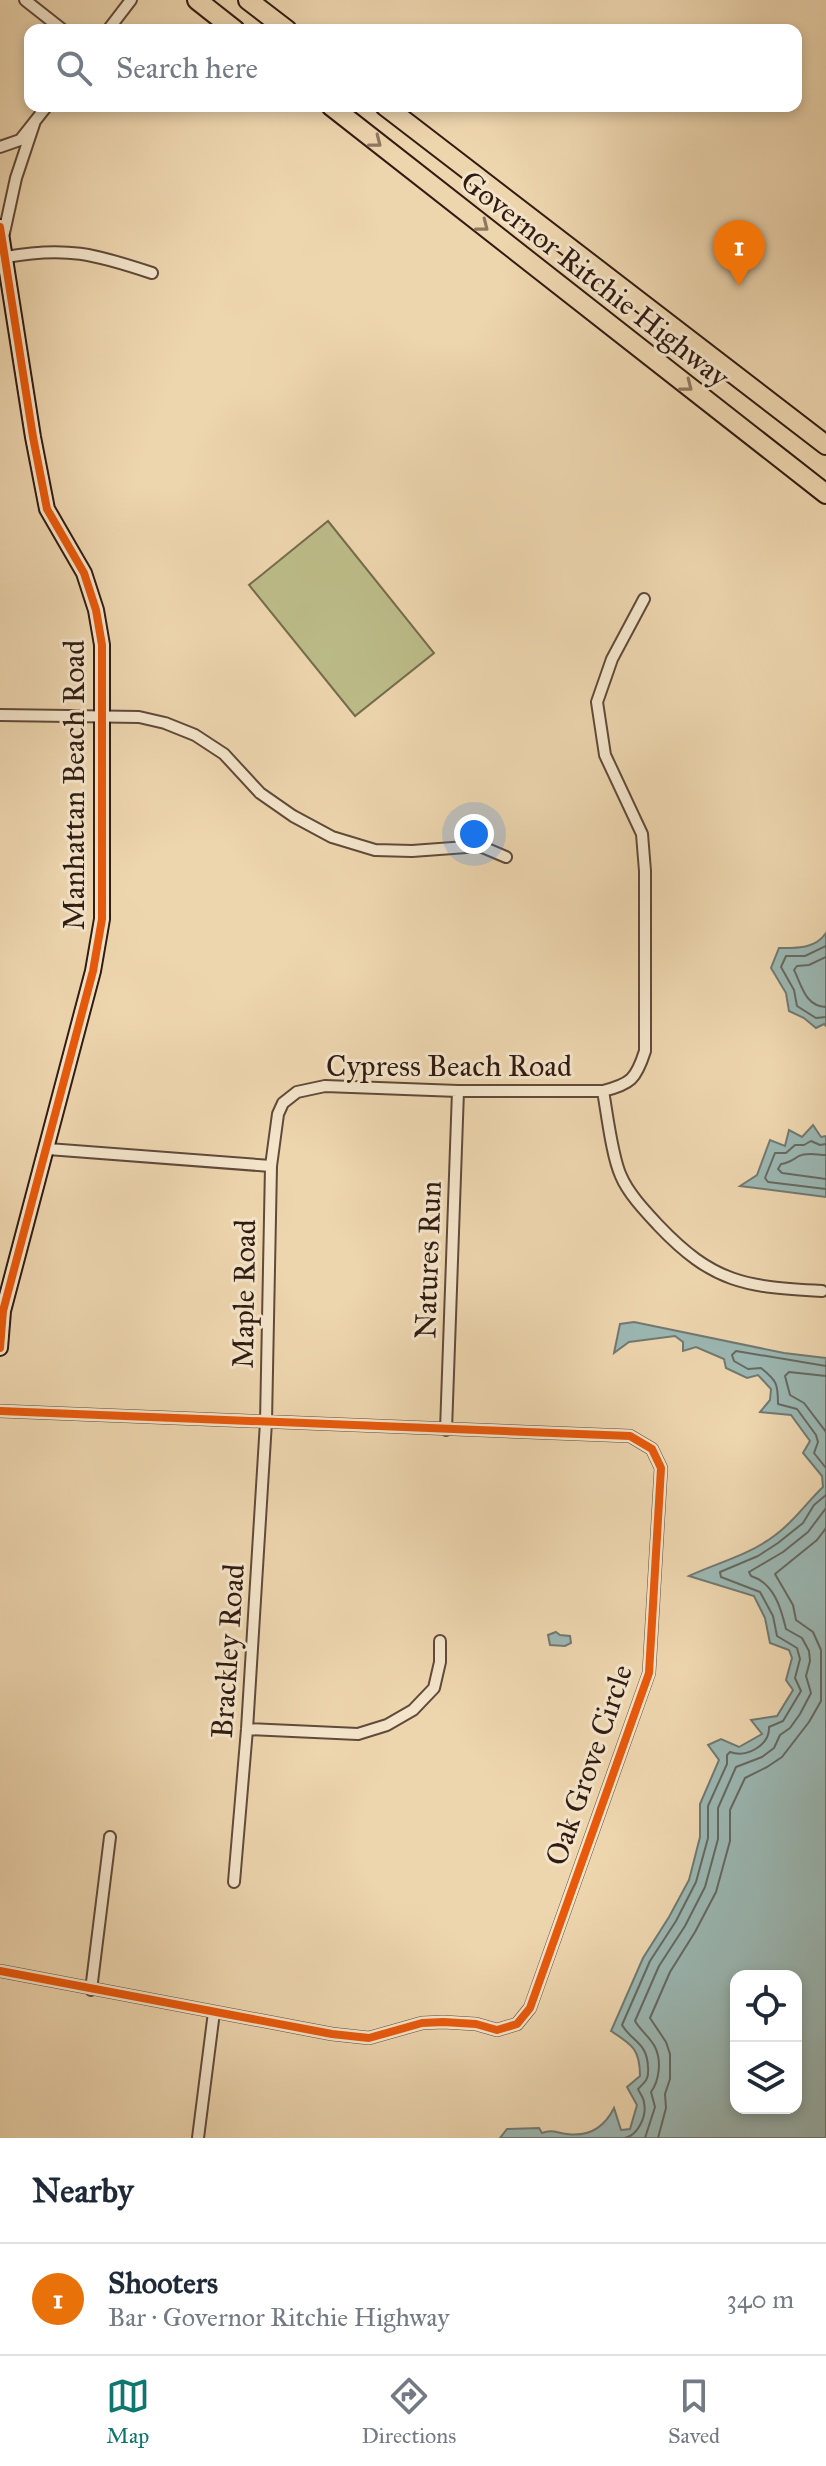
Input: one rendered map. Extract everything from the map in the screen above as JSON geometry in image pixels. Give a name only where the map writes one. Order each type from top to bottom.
[{"type":"highway","points":[[197,0],[227,24]]},
{"type":"highway","points":[[248,0],[279,24]]},
{"type":"highway","name":"Governor Ritchie Highway","points":[[338,112],[826,494]]},
{"type":"highway","name":"Governor Ritchie Highway","points":[[393,112],[826,445]]},
{"type":"highway","points":[[421,178],[443,151]]},
{"type":"street","points":[[25,0],[55,24]]},
{"type":"street","points":[[113,24],[131,0]]},
{"type":"street","points":[[0,147],[20,140],[42,112]]},
{"type":"street","points":[[1,233],[35,121]]},
{"type":"street","name":"Manhattan Beach Road","points":[[0,1348],[2,1311],[48,1149],[93,971],[102,919],[102,645],[96,610],[81,567],[47,509],[1,233]]},
{"type":"street","points":[[6,257],[42,251],[71,251],[103,257],[152,273]]},
{"type":"street","name":"Cypress Beach Road","points":[[271,1166],[278,1114],[283,1103],[297,1092],[325,1086],[458,1091],[603,1091],[626,1085],[639,1070],[645,1051],[645,871],[642,834],[605,755],[597,702],[612,659],[644,599]]},
{"type":"street","points":[[0,715],[102,719],[139,717],[165,723],[195,735],[224,754],[260,793],[293,816],[332,837],[375,850],[412,851],[480,846],[506,857]]},
{"type":"street","name":"Natures Run","points":[[446,1430],[458,1091]]},
{"type":"street","points":[[603,1091],[621,1175],[648,1214],[680,1248],[716,1273],[762,1288],[822,1291]]},
{"type":"street","points":[[48,1149],[271,1166]]},
{"type":"street","name":"Maple Road","points":[[266,1422],[271,1166]]},
{"type":"street","name":"Oak Grove Circle","points":[[0,1411],[630,1436],[652,1449],[661,1468],[649,1673],[530,2008],[517,2024],[497,2030],[476,2024],[432,2022],[369,2038],[332,2034],[0,1971]]},
{"type":"street","name":"Brackley Road","points":[[234,1882],[266,1422]]},
{"type":"street","points":[[247,1729],[358,1734],[387,1725],[413,1710],[434,1688],[440,1662],[440,1641]]},
{"type":"street","points":[[91,1990],[110,1837]]},
{"type":"street","points":[[198,2138],[214,2012]]},
{"type":"green space","points":[[328,521],[434,653],[355,716],[249,585]]},
{"type":"water","points":[[826,933],[826,1026],[816,1028],[789,1011],[786,993],[771,968],[779,948],[811,945]]},
{"type":"water","points":[[813,1125],[821,1137],[826,1136],[826,1197],[740,1186],[757,1175],[770,1140],[785,1146],[789,1130],[802,1137]]},
{"type":"water","points":[[634,1322],[784,1353],[826,1358],[826,2138],[500,2138],[507,2129],[539,2128],[542,2133],[552,2131],[575,2135],[589,2132],[601,2126],[614,2108],[621,2130],[630,2129],[637,2105],[627,2087],[640,2076],[639,2060],[630,2045],[611,2031],[643,1958],[689,1880],[700,1837],[700,1804],[719,1760],[708,1745],[721,1739],[739,1747],[762,1734],[751,1720],[777,1716],[793,1690],[786,1680],[792,1658],[789,1650],[770,1643],[765,1618],[754,1596],[689,1576],[764,1543],[788,1525],[823,1487],[822,1476],[803,1453],[810,1441],[791,1415],[760,1412],[770,1400],[771,1389],[758,1375],[747,1378],[726,1368],[724,1359],[696,1347],[683,1351],[683,1342],[675,1336],[629,1342],[614,1353],[620,1324]]},
{"type":"water","points":[[556,1632],[570,1636],[571,1643],[565,1646],[550,1645],[548,1635]]},
{"type":"cycle path","points":[[0,227],[47,509],[84,573],[96,610],[102,645],[102,919],[93,971],[3,1311],[0,1348]]},
{"type":"cycle path","points":[[0,1411],[630,1436],[652,1449],[661,1468],[649,1673],[530,2008],[517,2024],[497,2030],[476,2024],[422,2023],[369,2038],[332,2034],[0,1971]]},
{"type":"place","name":"Shooters","points":[[739,286]]}]
